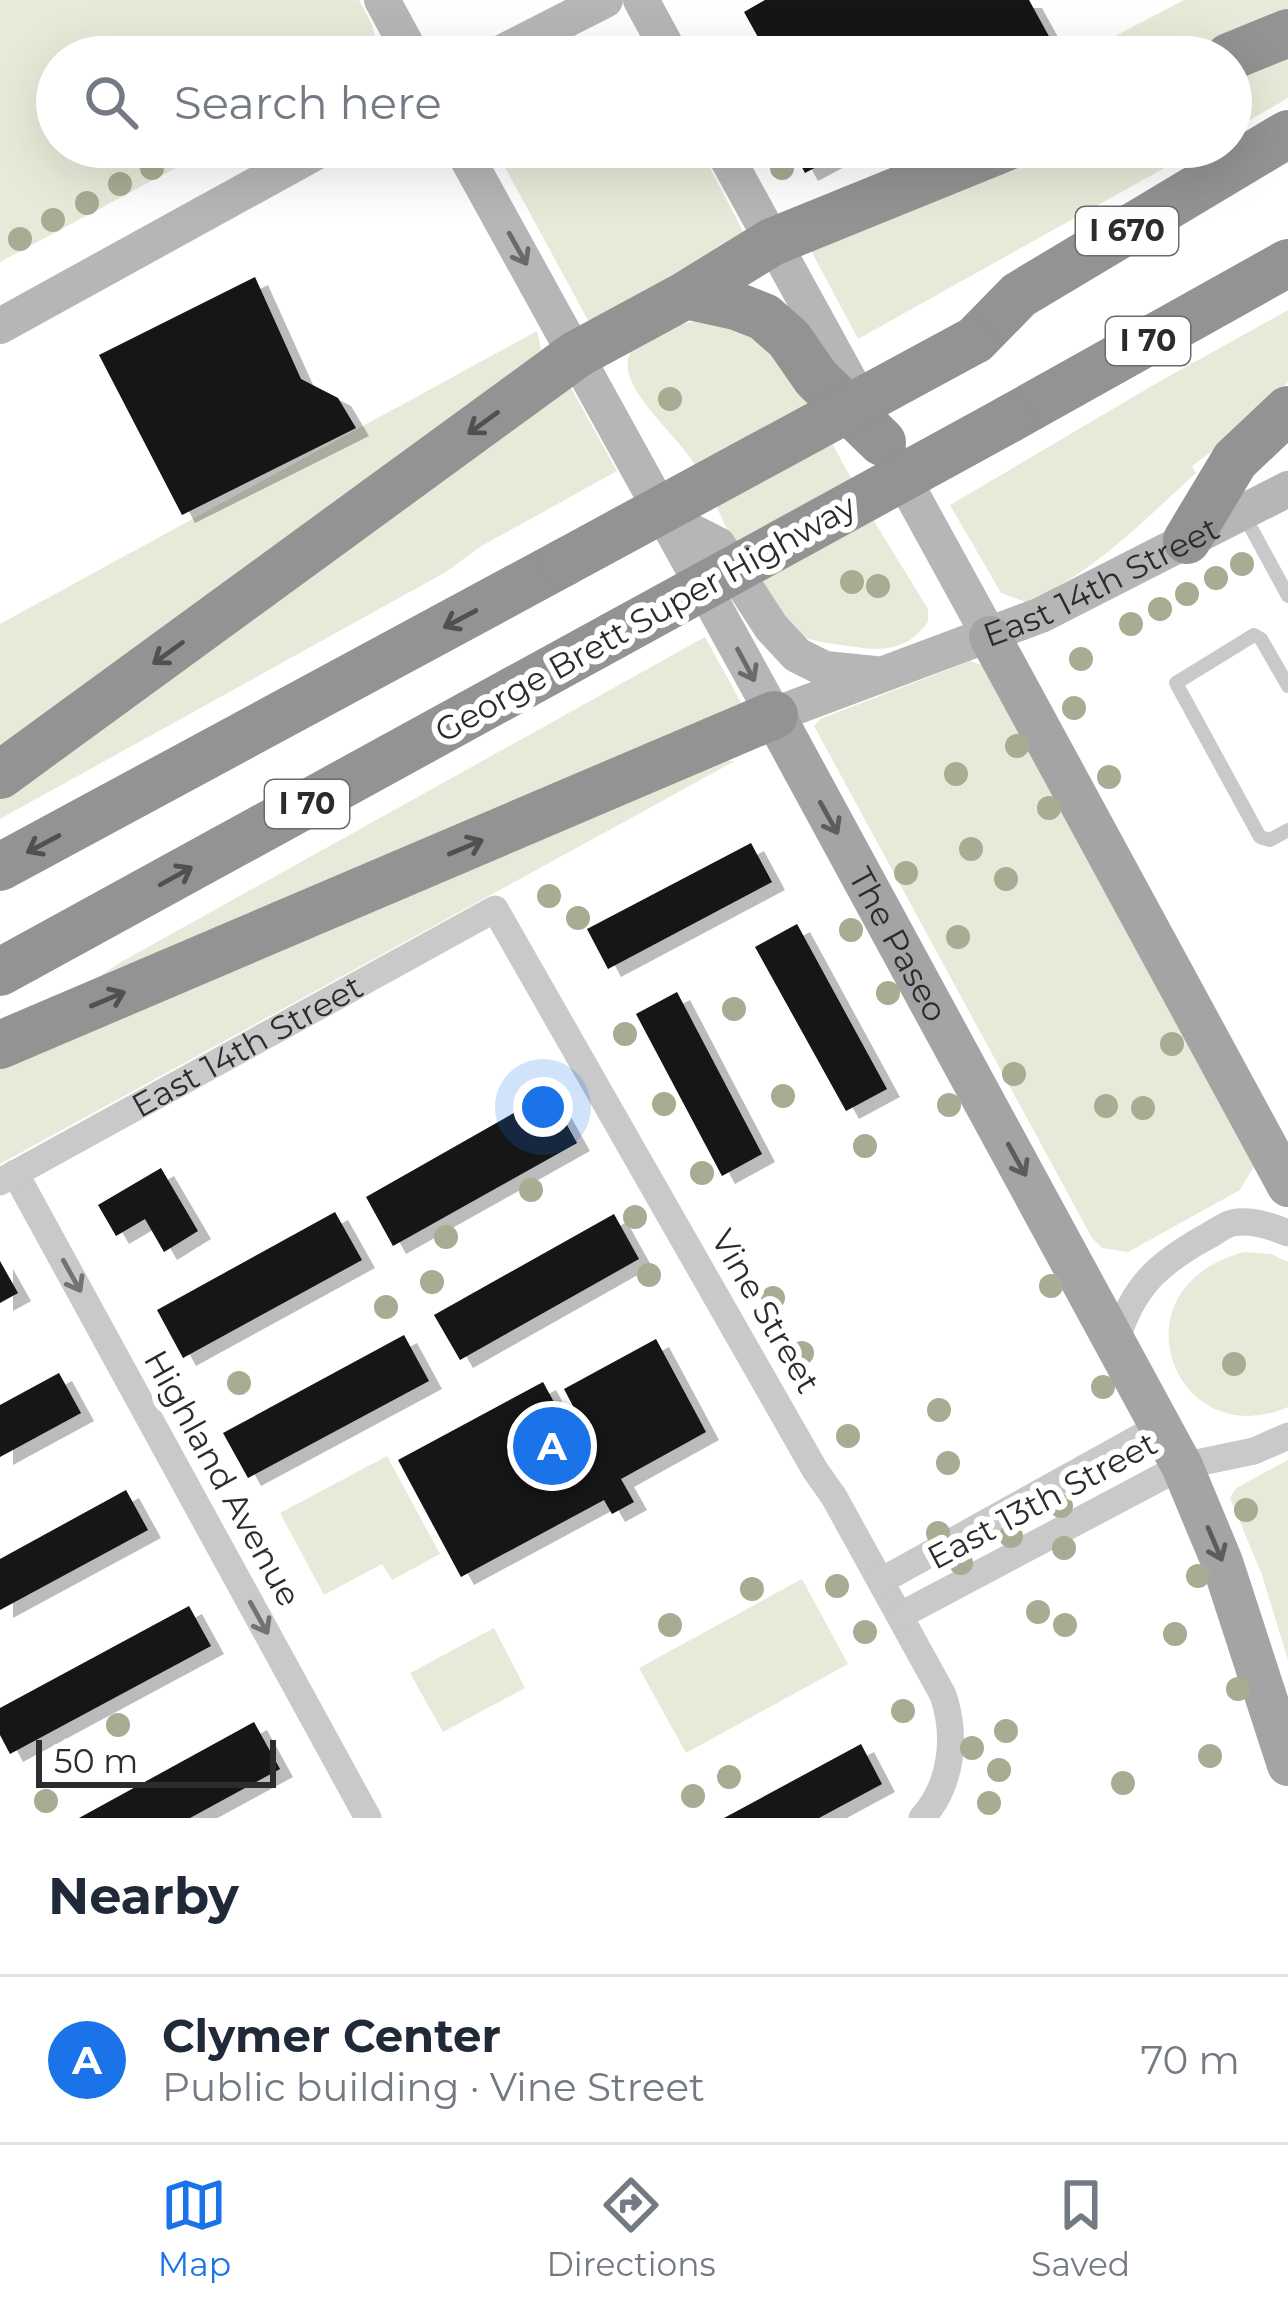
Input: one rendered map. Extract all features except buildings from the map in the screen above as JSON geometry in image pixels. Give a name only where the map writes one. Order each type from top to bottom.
[{"type":"highway","points":[[1252,48],[1288,33]]},
{"type":"highway","name":"I 670","points":[[1252,156],[1288,134]]},
{"type":"highway","points":[[0,775],[577,354],[772,242],[954,168]]},
{"type":"highway","name":"I 670","points":[[973,341],[1019,296],[1232,168]]},
{"type":"highway","name":"I 70","points":[[0,867],[1288,172]]},
{"type":"highway","name":"George Brett Super Highway","points":[[0,972],[1288,262]]},
{"type":"highway","points":[[686,295],[764,316],[789,339],[816,378],[883,442]]},
{"type":"highway","points":[[1187,541],[1234,460],[1288,410]]},
{"type":"highway","points":[[0,1045],[774,716]]},
{"type":"main road","points":[[382,0],[402,36]]},
{"type":"main road","points":[[534,36],[605,0]]},
{"type":"main road","points":[[641,0],[661,36]]},
{"type":"main road","points":[[0,326],[287,168]]},
{"type":"main road","name":"The Paseo","points":[[473,168],[1182,1466],[1245,1626],[1288,1765]]},
{"type":"main road","points":[[732,168],[1288,1186]]},
{"type":"main road","name":"East 14th Street","points":[[774,716],[1040,616],[1288,489]]},
{"type":"main road","points":[[669,520],[718,545],[771,627],[797,655],[825,669],[885,675]]},
{"type":"street","name":"East 14th Street","points":[[8,1178],[495,909]]},
{"type":"street","name":"Vine Street","points":[[495,909],[944,1695],[950,1713],[950,1756],[935,1805],[922,1818]]},
{"type":"street","name":"Highland Avenue","points":[[8,1178],[368,1818]]},
{"type":"street","points":[[1116,1342],[1126,1308],[1144,1282],[1175,1254],[1232,1223],[1264,1224],[1288,1233]]},
{"type":"street","name":"East 13th Street","points":[[881,1581],[1160,1426]]},
{"type":"street","name":"East 13th Street","points":[[901,1616],[1182,1466],[1254,1450],[1288,1436]]},
{"type":"lane","points":[[1242,512],[1288,596]]},
{"type":"lane","points":[[1288,686],[1261,639],[1254,635],[1176,683],[1260,837],[1270,840],[1288,830]]},
{"type":"green space","points":[[0,0],[359,0],[374,36],[36,36],[36,168],[176,168],[0,262]]},
{"type":"green space","points":[[1184,0],[1288,0],[1288,14],[1234,36],[1115,36]]},
{"type":"green space","points":[[1288,53],[1288,98],[1252,119],[1252,68]]},
{"type":"green space","points":[[505,168],[710,168],[746,237],[590,324]]},
{"type":"green space","points":[[1007,168],[1164,168],[858,339],[809,247]]},
{"type":"green space","points":[[1288,310],[1288,382],[1238,432],[1192,466],[1196,473],[1073,577],[1026,602],[1001,593],[950,505]]},
{"type":"green space","points":[[697,320],[744,329],[794,373],[928,609],[928,622],[913,638],[878,649],[815,641],[794,632],[762,596],[691,459],[641,398],[628,372],[628,360],[638,344]]},
{"type":"green space","points":[[537,331],[541,349],[528,369],[0,755],[0,624]]},
{"type":"green space","points":[[570,386],[617,471],[480,547],[446,572],[0,819],[0,798]]},
{"type":"green space","points":[[705,637],[744,708],[91,982],[121,962]]},
{"type":"green space","points":[[970,661],[982,665],[1254,1166],[1240,1190],[1128,1252],[1102,1248],[1092,1238],[814,726],[820,719]]},
{"type":"green space","points":[[719,761],[735,761],[0,1164],[0,1063]]},
{"type":"green space","points":[[1244,1252],[1271,1254],[1288,1262],[1288,1407],[1248,1416],[1214,1409],[1189,1389],[1173,1361],[1169,1330],[1178,1298],[1202,1271]]},
{"type":"green space","points":[[387,1456],[440,1554],[392,1580],[382,1564],[324,1595],[280,1513]]},
{"type":"green space","points":[[1288,1460],[1288,1660],[1262,1575],[1230,1498],[1236,1488]]},
{"type":"green space","points":[[802,1579],[848,1664],[686,1753],[639,1668]]},
{"type":"green space","points":[[494,1628],[525,1688],[443,1732],[410,1673]]},
{"type":"place","name":"Clymer Center","points":[[552,1446]]}]
